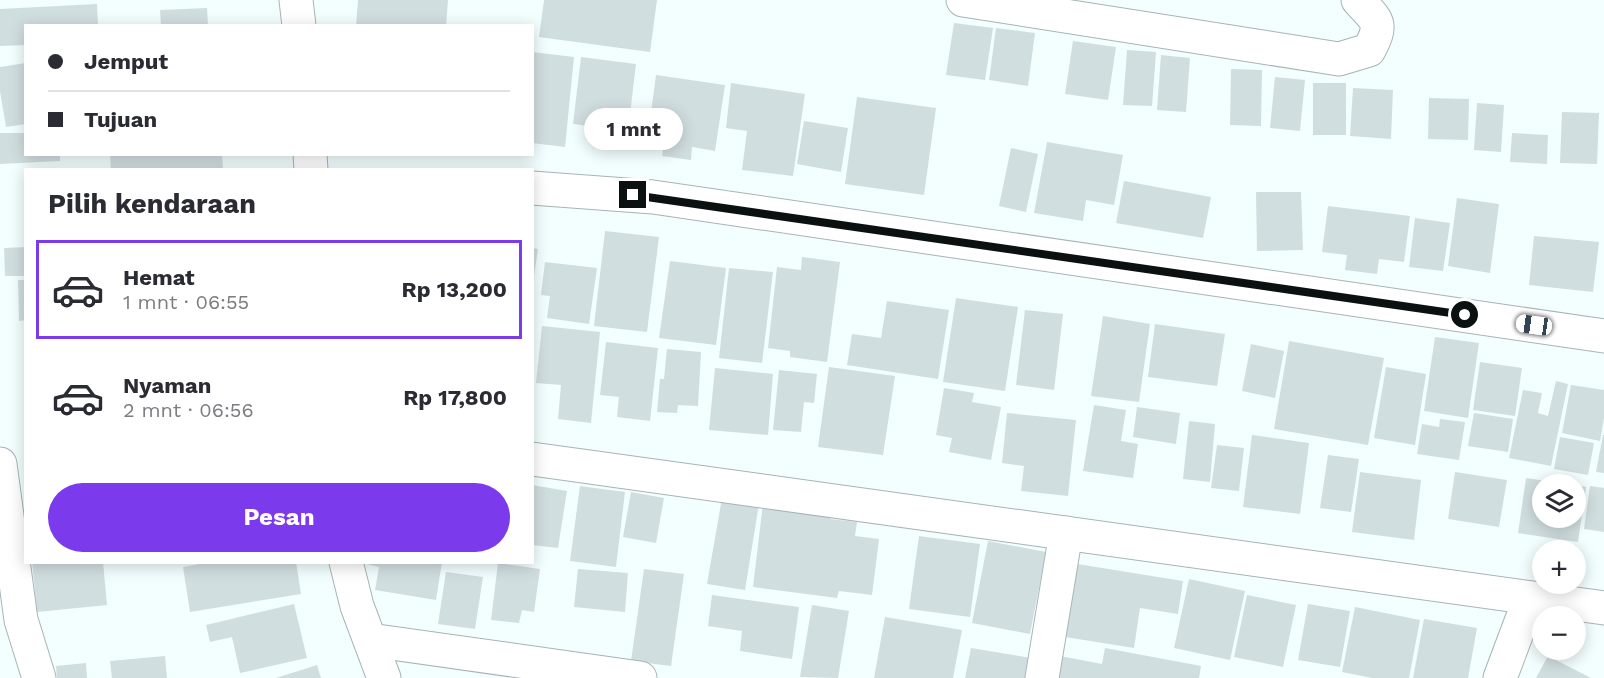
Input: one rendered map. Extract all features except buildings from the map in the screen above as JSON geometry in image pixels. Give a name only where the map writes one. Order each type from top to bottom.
[{"type":"street","points":[[296,0],[299,24]]},
{"type":"street","points":[[963,0],[1340,59],[1369,50],[1378,33],[1377,21],[1358,0]]},
{"type":"street","points":[[534,188],[653,197],[1604,336]]},
{"type":"street","points":[[534,459],[1604,608]]},
{"type":"street","points":[[0,464],[21,620],[39,678]]},
{"type":"street","points":[[1042,678],[1066,533]]},
{"type":"street","points":[[346,564],[357,606],[384,678]]},
{"type":"street","points":[[1500,678],[1530,598]]},
{"type":"street","points":[[370,639],[640,678]]},
{"type":"route","points":[[633,195],[1465,315]]}]
